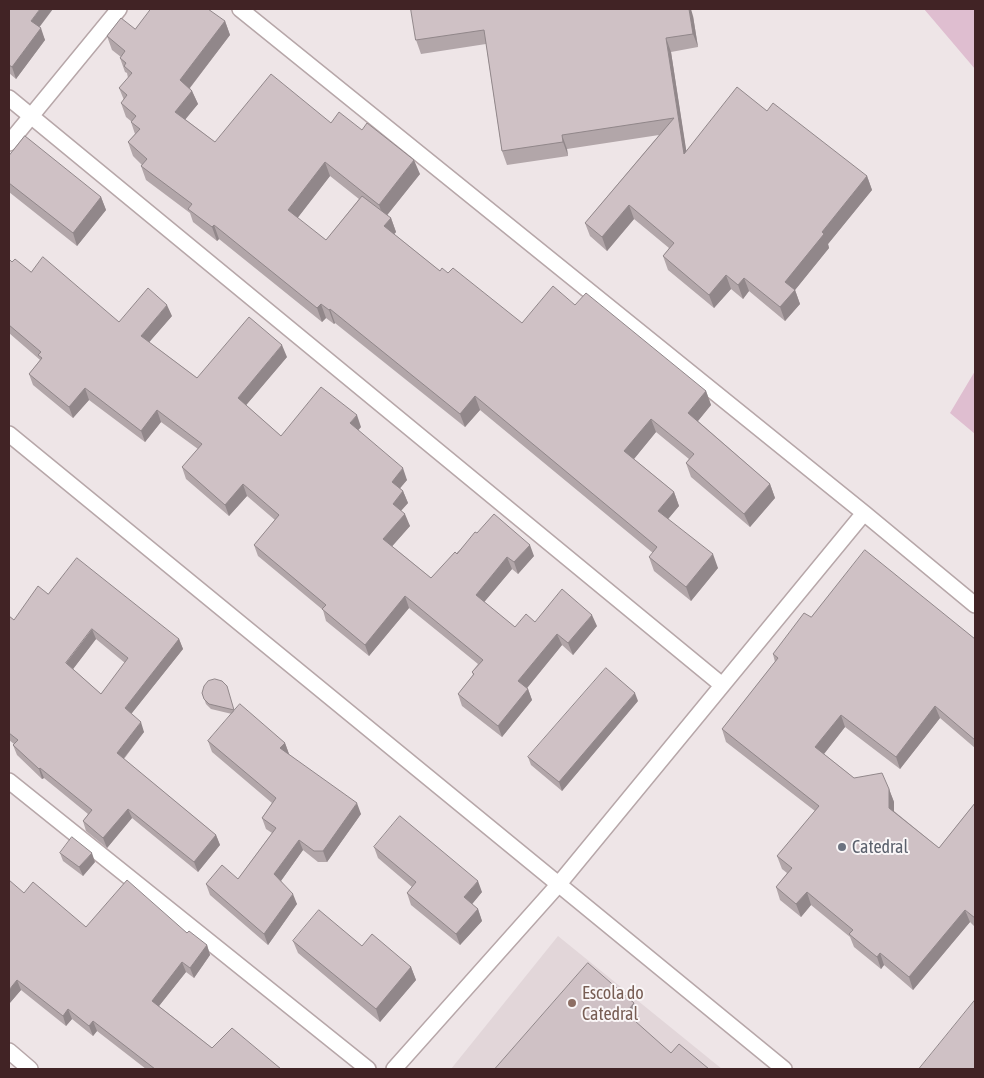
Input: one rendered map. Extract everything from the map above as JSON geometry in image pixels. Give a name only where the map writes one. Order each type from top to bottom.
[{"type":"street","points":[[9,143],[119,9]]},
{"type":"street","points":[[240,9],[864,513],[975,605]]},
{"type":"street","points":[[9,98],[722,685]]},
{"type":"street","points":[[9,434],[784,1069]]},
{"type":"street","points":[[394,1069],[558,885],[864,513]]},
{"type":"street","points":[[9,781],[368,1069]]},
{"type":"street","points":[[9,1051],[30,1069]]},
{"type":"shaded area","points":[[924,9],[975,9],[975,69]]},
{"type":"shaded area","points":[[975,371],[975,434],[950,413]]},
{"type":"shaded area","name":"Escola do Catedral","points":[[558,936],[722,1069],[451,1069]]},
{"type":"building","points":[[9,9],[40,9],[31,21],[41,28],[12,67],[9,65]]},
{"type":"building","points":[[151,9],[208,9],[225,21],[180,80],[192,91],[175,112],[215,142],[271,74],[331,123],[339,112],[362,130],[367,123],[414,160],[379,205],[325,162],[288,210],[326,240],[362,196],[391,218],[384,226],[440,271],[442,268],[448,273],[453,268],[522,323],[553,286],[575,305],[586,293],[706,391],[688,413],[770,484],[744,514],[686,463],[694,454],[651,419],[624,451],[674,492],[658,511],[713,554],[686,587],[649,557],[657,547],[475,396],[460,414],[330,309],[321,304],[317,308],[214,225],[212,227],[188,209],[192,204],[141,166],[147,159],[128,142],[140,129],[131,122],[136,116],[121,103],[127,95],[119,88],[132,73],[124,66],[126,63],[120,58],[125,51],[107,36],[121,18],[135,29]]},
{"type":"building","points":[[411,9],[689,9],[693,34],[666,38],[684,154],[737,87],[767,111],[773,103],[867,176],[785,282],[795,290],[780,307],[744,278],[738,285],[726,275],[709,295],[663,256],[674,243],[629,205],[602,237],[585,223],[674,118],[562,135],[563,142],[502,151],[484,30],[416,40]]},
{"type":"building","points":[[25,136],[101,197],[73,233],[9,183],[9,156]]},
{"type":"building","points":[[43,257],[119,322],[148,288],[167,305],[141,336],[197,378],[249,317],[282,345],[238,398],[281,436],[321,387],[357,415],[350,423],[403,468],[392,482],[403,491],[393,504],[405,514],[383,539],[431,578],[455,552],[457,554],[475,532],[477,533],[494,514],[530,545],[514,562],[507,557],[476,595],[515,627],[526,614],[535,622],[562,589],[592,615],[568,643],[557,634],[518,681],[528,689],[498,726],[458,694],[474,674],[472,672],[483,660],[405,596],[365,645],[322,609],[326,605],[254,545],[279,515],[243,484],[225,505],[182,467],[202,444],[157,410],[141,431],[85,388],[69,407],[29,374],[42,358],[38,355],[41,352],[9,325],[9,259],[12,262],[15,259],[31,272]]},
{"type":"building","points":[[865,550],[975,639],[975,740],[935,706],[896,757],[841,715],[815,747],[854,778],[882,773],[889,789],[889,808],[939,848],[975,803],[975,918],[965,910],[909,977],[880,953],[877,957],[849,934],[853,930],[807,892],[796,904],[776,887],[792,868],[777,856],[819,806],[722,729],[778,658],[773,654],[804,613],[811,617]]},
{"type":"building","points":[[77,558],[179,639],[125,708],[141,722],[117,753],[216,835],[194,862],[128,809],[103,838],[83,821],[92,810],[39,769],[13,745],[18,740],[9,733],[9,616],[14,620],[38,586],[48,594]],"holes":[[[92,629],[128,658],[101,694],[66,663]]]},
{"type":"building","points":[[606,668],[635,693],[559,782],[528,757]]},
{"type":"building","points":[[215,679],[222,681],[227,686],[234,710],[209,704],[204,699],[202,693],[204,686],[208,681]]},
{"type":"building","points":[[240,704],[285,743],[280,748],[357,803],[323,851],[314,851],[299,840],[274,874],[293,894],[264,934],[206,884],[222,865],[238,879],[276,828],[262,818],[276,798],[208,741]]},
{"type":"building","points":[[400,816],[478,881],[464,897],[478,909],[456,934],[407,893],[416,882],[374,847]]},
{"type":"building","points":[[72,837],[92,853],[79,867],[60,853]]},
{"type":"building","points":[[9,880],[24,893],[33,882],[86,927],[127,880],[187,933],[189,931],[207,945],[190,968],[182,962],[152,1001],[212,1048],[232,1028],[281,1069],[155,1069],[93,1021],[89,1026],[68,1009],[63,1016],[17,980],[9,990]]},
{"type":"building","points":[[319,910],[362,946],[372,934],[411,967],[376,1009],[293,941]]},
{"type":"building","points":[[588,963],[634,1003],[626,1013],[671,1053],[679,1044],[709,1069],[495,1069]]},
{"type":"building","points":[[975,1000],[975,1069],[919,1069]]},
{"type":"place","name":"Catedral","points":[[842,847]]},
{"type":"place","name":"Escola do Catedral","points":[[572,1003]]}]
